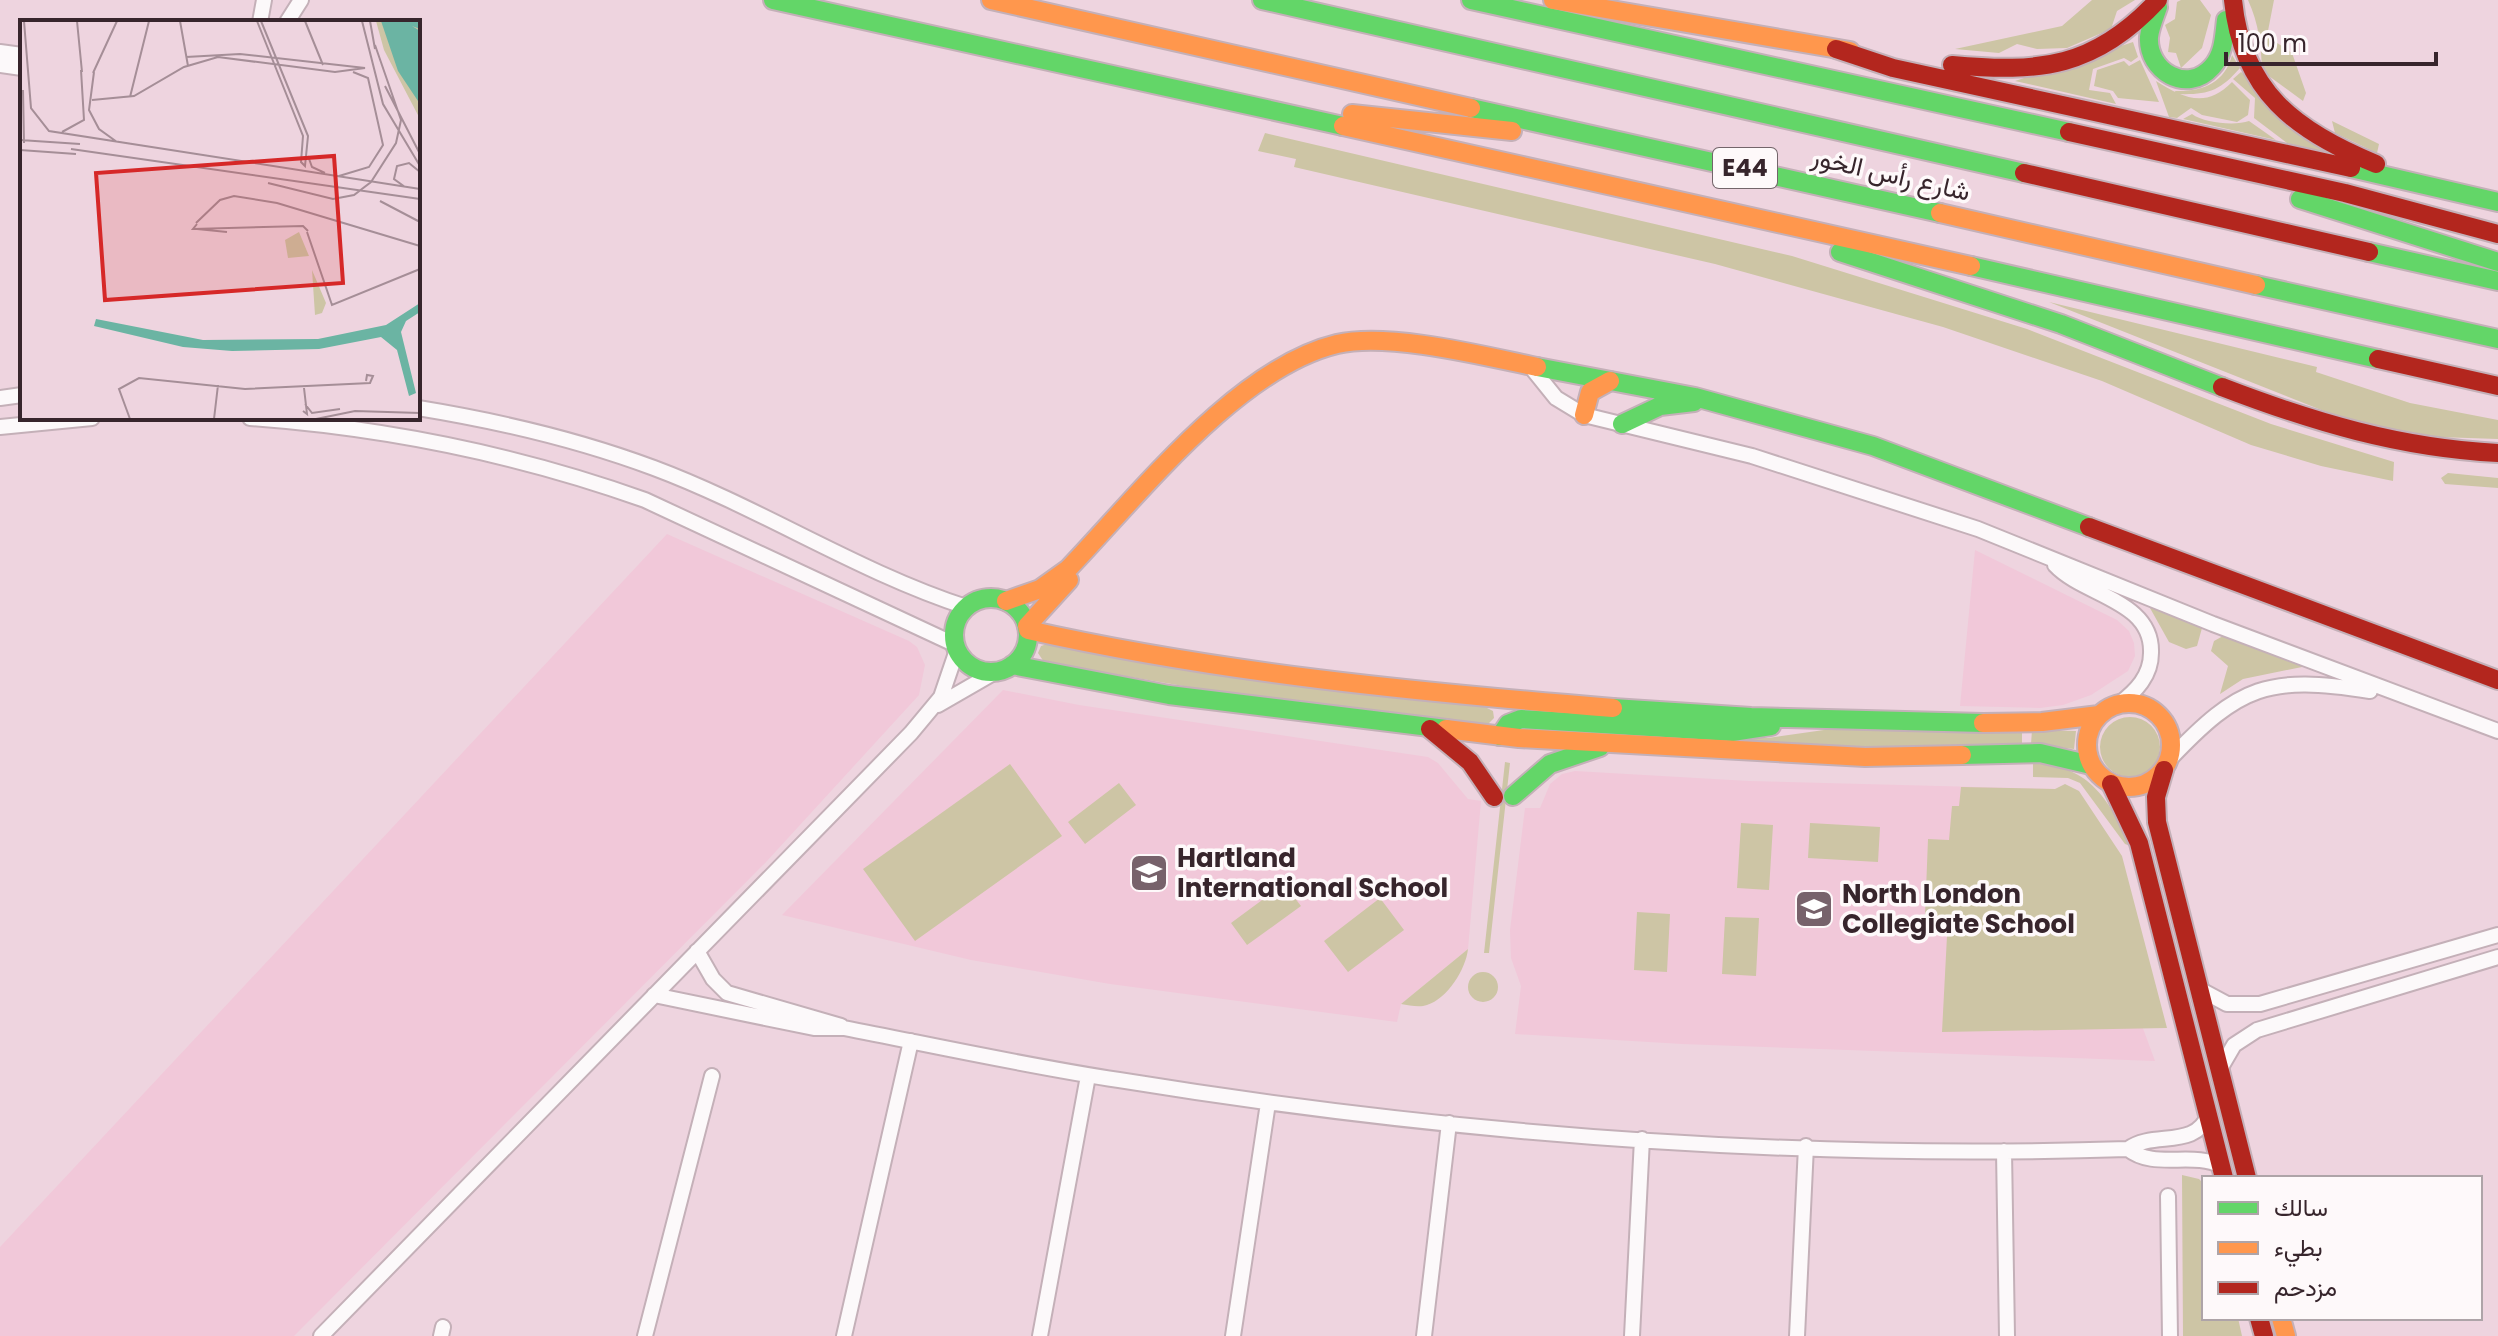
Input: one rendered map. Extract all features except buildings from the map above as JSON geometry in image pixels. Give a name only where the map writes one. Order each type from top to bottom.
[{"type":"main road","points":[[773,0],[1760,218],[2498,386]]},
{"type":"main road","name":"شارع رأس الخور","points":[[991,0],[2498,339]]},
{"type":"main road","name":"شارع رأس الخور","points":[[1262,0],[2498,281]]},
{"type":"main road","points":[[1553,0],[1836,49],[1973,67],[2053,65],[2087,56],[2117,42],[2159,0]]},
{"type":"main road","points":[[2159,0],[2147,33],[2149,55],[2163,72],[2186,79],[2209,72],[2221,57],[2227,40],[2230,0]]},
{"type":"main road","points":[[2230,0],[2238,39],[2249,67],[2267,92],[2294,117],[2370,162],[2498,202]]},
{"type":"main road","points":[[1488,1],[2357,196],[2498,234]]},
{"type":"main road","points":[[1836,49],[1893,68],[2019,93],[2498,202]]},
{"type":"main road","points":[[1221,100],[1635,144]]},
{"type":"main road","points":[[2081,135],[2137,157],[2316,204],[2498,262]]},
{"type":"main road","points":[[1760,218],[1808,242],[1985,296],[2341,431],[2431,449],[2498,453]]},
{"type":"main road","points":[[2223,1172],[2139,843],[2111,784],[2091,765],[2040,753],[1865,757],[1510,737],[1183,697],[1005,668],[974,667],[956,648],[956,625],[966,607],[985,599],[1006,601],[1040,589],[1068,569],[1239,394],[1274,371],[1315,352],[1349,342],[1410,343],[1710,400],[1873,446],[2498,680]]},
{"type":"main road","points":[[1027,628],[1236,411],[1300,368],[1364,343]]},
{"type":"main road","points":[[1584,415],[1590,392],[1610,381]]},
{"type":"main road","points":[[1622,424],[1660,406],[1710,400]]},
{"type":"main road","points":[[1005,668],[1026,646],[1027,628],[1021,614],[1006,601]]},
{"type":"main road","points":[[1027,628],[1159,656],[1516,706],[1743,732],[1786,720],[2043,723],[2099,715],[2119,704],[2142,705],[2161,717],[2171,737],[2167,765],[2156,797],[2157,822],[2247,1176]]},
{"type":"main road","points":[[1510,737],[1516,706]]},
{"type":"main road","points":[[1510,737],[1516,706]]},
{"type":"main road","points":[[2091,765],[2086,739],[2099,715]]},
{"type":"main road","points":[[1427,727],[1470,762],[1494,797]]},
{"type":"main road","points":[[1513,796],[1550,764],[1612,743]]},
{"type":"main road","points":[[2111,784],[2140,787],[2167,765]]},
{"type":"street","points":[[260,20],[264,0]]},
{"type":"street","points":[[288,20],[301,0]]},
{"type":"street","points":[[0,52],[20,55]]},
{"type":"street","points":[[0,65],[20,68]]},
{"type":"street","points":[[1531,367],[1556,398],[1584,415],[1766,460],[1978,529],[2396,695],[2498,731]]},
{"type":"street","points":[[0,398],[20,395]]},
{"type":"street","points":[[420,408],[548,436],[656,469],[915,589],[966,607]]},
{"type":"street","points":[[0,427],[72,420]]},
{"type":"street","points":[[270,420],[362,429],[455,444],[598,483],[645,500],[956,648],[951,674],[934,707],[321,1336]]},
{"type":"street","points":[[2049,558],[2068,577],[2124,606],[2145,625],[2152,650],[2151,663],[2140,686],[2119,704]]},
{"type":"street","points":[[934,707],[1005,668]]},
{"type":"street","points":[[2167,765],[2219,710],[2268,687],[2305,682],[2396,695]]},
{"type":"street","points":[[2199,989],[2227,1004],[2260,1004],[2498,935]]},
{"type":"street","points":[[697,951],[713,979],[727,993],[746,1001],[823,1018],[844,1028]]},
{"type":"street","points":[[2220,1069],[2234,1045],[2257,1030],[2498,957]]},
{"type":"street","points":[[654,995],[814,1028],[844,1028],[1088,1076],[1268,1103],[1449,1123],[1642,1139],[2004,1151],[2128,1149],[2147,1140],[2189,1136],[2202,1126],[2209,1114]]},
{"type":"street","points":[[844,1336],[911,1041]]},
{"type":"street","points":[[645,1336],[712,1076]]},
{"type":"street","points":[[1040,1336],[1088,1076]]},
{"type":"street","points":[[1233,1336],[1268,1103]]},
{"type":"street","points":[[1424,1336],[1449,1123]]},
{"type":"street","points":[[1632,1336],[1642,1139]]},
{"type":"street","points":[[1797,1336],[1806,1146]]},
{"type":"street","points":[[2128,1149],[2143,1158],[2194,1159],[2223,1172]]},
{"type":"street","points":[[2004,1151],[2007,1336]]},
{"type":"street","points":[[2168,1196],[2170,1336]]},
{"type":"shaded area","points":[[2092,0],[2135,0],[2117,11],[2111,29],[2067,48],[2037,49],[2017,44],[1999,53],[1955,49],[2062,26]]},
{"type":"shaded area","points":[[2200,0],[2211,15],[2202,48],[2181,68],[2176,53],[2168,52],[2170,38],[2165,25],[2175,19],[2177,2]]},
{"type":"shaded area","points":[[2248,0],[2274,0],[2267,36],[2292,53],[2306,93],[2303,101],[2262,71],[2259,35]]},
{"type":"shaded area","points":[[2133,42],[2138,57],[2131,62],[2124,58],[2093,69],[2089,90],[2110,93],[2116,104],[2015,81]]},
{"type":"shaded area","points":[[2232,55],[2240,68],[2219,87],[2204,93],[2176,94],[2175,91],[2194,90],[2211,84],[2224,73]]},
{"type":"shaded area","points":[[2140,60],[2159,102],[2118,98],[2113,91],[2094,86],[2097,70],[2124,61],[2129,66]]},
{"type":"shaded area","points":[[2241,72],[2345,158],[2287,143],[2254,118],[2255,98],[2233,79]]},
{"type":"shaded area","points":[[2156,81],[2194,98],[2213,96],[2232,82],[2250,100],[2248,115],[2237,122],[2202,115],[2191,108],[2177,118],[2169,117]]},
{"type":"shaded area","points":[[2192,114],[2220,123],[2249,121],[2276,140],[2183,119]]},
{"type":"shaded area","points":[[2332,121],[2379,144],[2377,153],[2335,133]]},
{"type":"shaded area","points":[[1265,133],[1792,256],[2027,329],[2271,424],[2394,462],[2393,481],[2321,466],[2251,445],[2102,381],[1943,327],[1715,264],[1294,167],[1296,159],[1258,151]]},
{"type":"shaded area","points":[[2049,302],[2317,367],[2316,372],[2410,403],[2498,420],[2498,439],[2438,437],[2349,421]]},
{"type":"shaded area","points":[[2448,473],[2498,478],[2498,488],[2445,484],[2441,478]]},
{"type":"shaded area","points":[[667,534],[909,641],[917,647],[925,665],[919,695],[767,861],[294,1336],[0,1336],[0,1247]]},
{"type":"shaded area","points":[[1975,550],[2117,620],[2129,631],[2134,643],[2135,656],[2128,671],[2091,695],[2063,705],[2040,708],[1960,706]]},
{"type":"shaded area","points":[[2154,606],[2200,623],[2202,628],[2197,646],[2186,649],[2169,642],[2150,608]]},
{"type":"shaded area","points":[[2223,636],[2307,666],[2243,679],[2220,694],[2228,666],[2211,651],[2214,641]]},
{"type":"shaded area","points":[[1047,644],[1324,689],[1485,707],[1493,711],[1494,718],[1488,724],[1247,697],[1044,662],[1038,653],[1041,646]]},
{"type":"shaded area","name":"Hartland International School","points":[[1003,690],[1079,705],[1428,757],[1438,763],[1468,799],[1481,801],[1468,949],[1401,1004],[1397,1022],[1110,984],[971,960],[782,915]]},
{"type":"shaded area","points":[[2130,717],[2151,726],[2160,747],[2151,768],[2130,777],[2109,768],[2100,747],[2109,726]]},
{"type":"shaded area","points":[[1547,724],[1768,738],[1838,728],[2022,730],[2022,746],[1782,748]]},
{"type":"shaded area","points":[[2032,730],[2076,731],[2074,749],[2031,744]]},
{"type":"shaded area","points":[[1505,762],[1510,763],[1489,953],[1484,953]]},
{"type":"shaded area","points":[[2033,762],[2070,771],[2095,788],[2133,847],[2125,844],[2080,783],[2068,778],[2033,777]]},
{"type":"shaded area","points":[[1010,764],[1062,836],[915,941],[863,869]]},
{"type":"shaded area","name":"North London Collegiate School","points":[[1575,771],[1749,781],[2055,789],[2155,1061],[1682,1044],[1515,1034],[1521,986],[1511,958],[1510,930],[1525,808],[1540,808],[1550,784],[1562,774]]},
{"type":"shaded area","points":[[1119,783],[1136,805],[1085,844],[1068,822]]},
{"type":"shaded area","points":[[2065,784],[2079,791],[2122,856],[2167,1028],[1942,1032],[1948,917],[1925,916],[1928,839],[1949,840],[1952,806],[1959,806],[1961,787],[2055,789]]},
{"type":"shaded area","points":[[1741,823],[1773,825],[1769,890],[1737,888]]},
{"type":"shaded area","points":[[1810,823],[1880,827],[1878,862],[1808,858]]},
{"type":"shaded area","points":[[1284,884],[1301,906],[1247,945],[1231,923]]},
{"type":"shaded area","points":[[1380,898],[1404,930],[1348,972],[1324,941]]},
{"type":"shaded area","points":[[1637,912],[1670,914],[1667,972],[1634,970]]},
{"type":"shaded area","points":[[1725,917],[1759,918],[1756,976],[1722,974]]},
{"type":"shaded area","points":[[1468,949],[1459,974],[1442,997],[1424,1006],[1401,1004]]},
{"type":"shaded area","points":[[1483,972],[1494,976],[1498,987],[1494,998],[1483,1002],[1472,998],[1468,987],[1472,976]]},
{"type":"shaded area","points":[[2182,1175],[2202,1182],[2202,1320],[2238,1320],[2242,1336],[2183,1336]]},
{"type":"traffic: fast","points":[[773,0],[1343,126]]},
{"type":"traffic: fast","points":[[1262,0],[2024,173]]},
{"type":"traffic: fast","points":[[1471,0],[2069,132]]},
{"type":"traffic: fast","points":[[2158,7],[2149,37],[2150,49],[2161,69],[2181,79],[2202,75],[2216,62],[2223,45],[2226,20]]},
{"type":"traffic: fast","points":[[1471,108],[1940,213]]},
{"type":"traffic: fast","points":[[2351,168],[2498,202]]},
{"type":"traffic: fast","points":[[2300,199],[2498,262]]},
{"type":"traffic: fast","points":[[1840,252],[2061,324],[2222,387]]},
{"type":"traffic: fast","points":[[2369,252],[2498,281]]},
{"type":"traffic: fast","points":[[1971,266],[2378,359]]},
{"type":"traffic: fast","points":[[2256,285],[2498,339]]},
{"type":"traffic: fast","points":[[1537,367],[1695,397],[1873,446],[2089,527]]},
{"type":"traffic: fast","points":[[1622,424],[1660,406],[1694,402]]},
{"type":"traffic: fast","points":[[991,598],[1005,601],[1017,609],[1025,621],[1028,635],[1025,649],[1017,661],[1005,669],[991,672],[977,669],[965,661],[957,649],[954,635],[957,621],[965,609],[977,601],[991,598]]},
{"type":"traffic: fast","points":[[1012,665],[1169,695],[1446,729]]},
{"type":"traffic: fast","points":[[1613,708],[1751,717],[1983,723]]},
{"type":"traffic: fast","points":[[1500,736],[1508,724],[1521,719],[1732,732],[1771,726]]},
{"type":"traffic: fast","points":[[1513,796],[1550,764],[1600,747]]},
{"type":"traffic: fast","points":[[1962,755],[2040,753],[2091,765]]},
{"type":"traffic: slow","points":[[991,0],[1471,108]]},
{"type":"traffic: slow","points":[[1553,0],[1850,51]]},
{"type":"traffic: slow","points":[[1352,114],[1512,131]]},
{"type":"traffic: slow","points":[[1343,126],[1971,266]]},
{"type":"traffic: slow","points":[[1940,213],[2256,285]]},
{"type":"traffic: slow","points":[[1006,601],[1040,589],[1068,569],[1158,472],[1226,406],[1263,379],[1300,358],[1337,344],[1383,341],[1437,347],[1537,367]]},
{"type":"traffic: slow","points":[[1584,415],[1590,392],[1610,381]]},
{"type":"traffic: slow","points":[[1027,626],[1069,580]]},
{"type":"traffic: slow","points":[[1028,630],[1173,658],[1319,679],[1613,708]]},
{"type":"traffic: slow","points":[[2121,703],[2137,703],[2153,710],[2164,721],[2171,745],[2168,761],[2159,775],[2137,787],[2121,787],[2105,780],[2094,769],[2087,753],[2087,737],[2094,721],[2105,710],[2121,703]]},
{"type":"traffic: slow","points":[[1983,723],[2042,722],[2099,715]]},
{"type":"traffic: slow","points":[[1446,729],[1519,738],[1865,757],[1962,755]]},
{"type":"traffic: slow","points":[[2282,1320],[2286,1336]]},
{"type":"traffic: jam","points":[[1952,65],[2012,68],[2064,61],[2112,40],[2158,0]]},
{"type":"traffic: jam","points":[[2233,0],[2238,32],[2248,59],[2261,83],[2278,104],[2321,137],[2376,164]]},
{"type":"traffic: jam","points":[[1836,49],[1893,68],[2351,168]]},
{"type":"traffic: jam","points":[[2069,132],[2345,193],[2498,234]]},
{"type":"traffic: jam","points":[[2024,173],[2369,252]]},
{"type":"traffic: jam","points":[[2378,359],[2498,386]]},
{"type":"traffic: jam","points":[[2222,387],[2357,431],[2426,446],[2498,453]]},
{"type":"traffic: jam","points":[[2089,527],[2498,680]]},
{"type":"traffic: jam","points":[[1430,729],[1470,762],[1494,797]]},
{"type":"traffic: jam","points":[[2164,770],[2156,797],[2157,822],[2246,1176]]},
{"type":"traffic: jam","points":[[2111,784],[2139,843],[2223,1176]]},
{"type":"traffic: jam","points":[[2260,1320],[2264,1336]]},
{"type":"place","name":"Hartland International School","points":[[1149,873]]},
{"type":"place","name":"North London Collegiate School","points":[[1814,909]]}]
